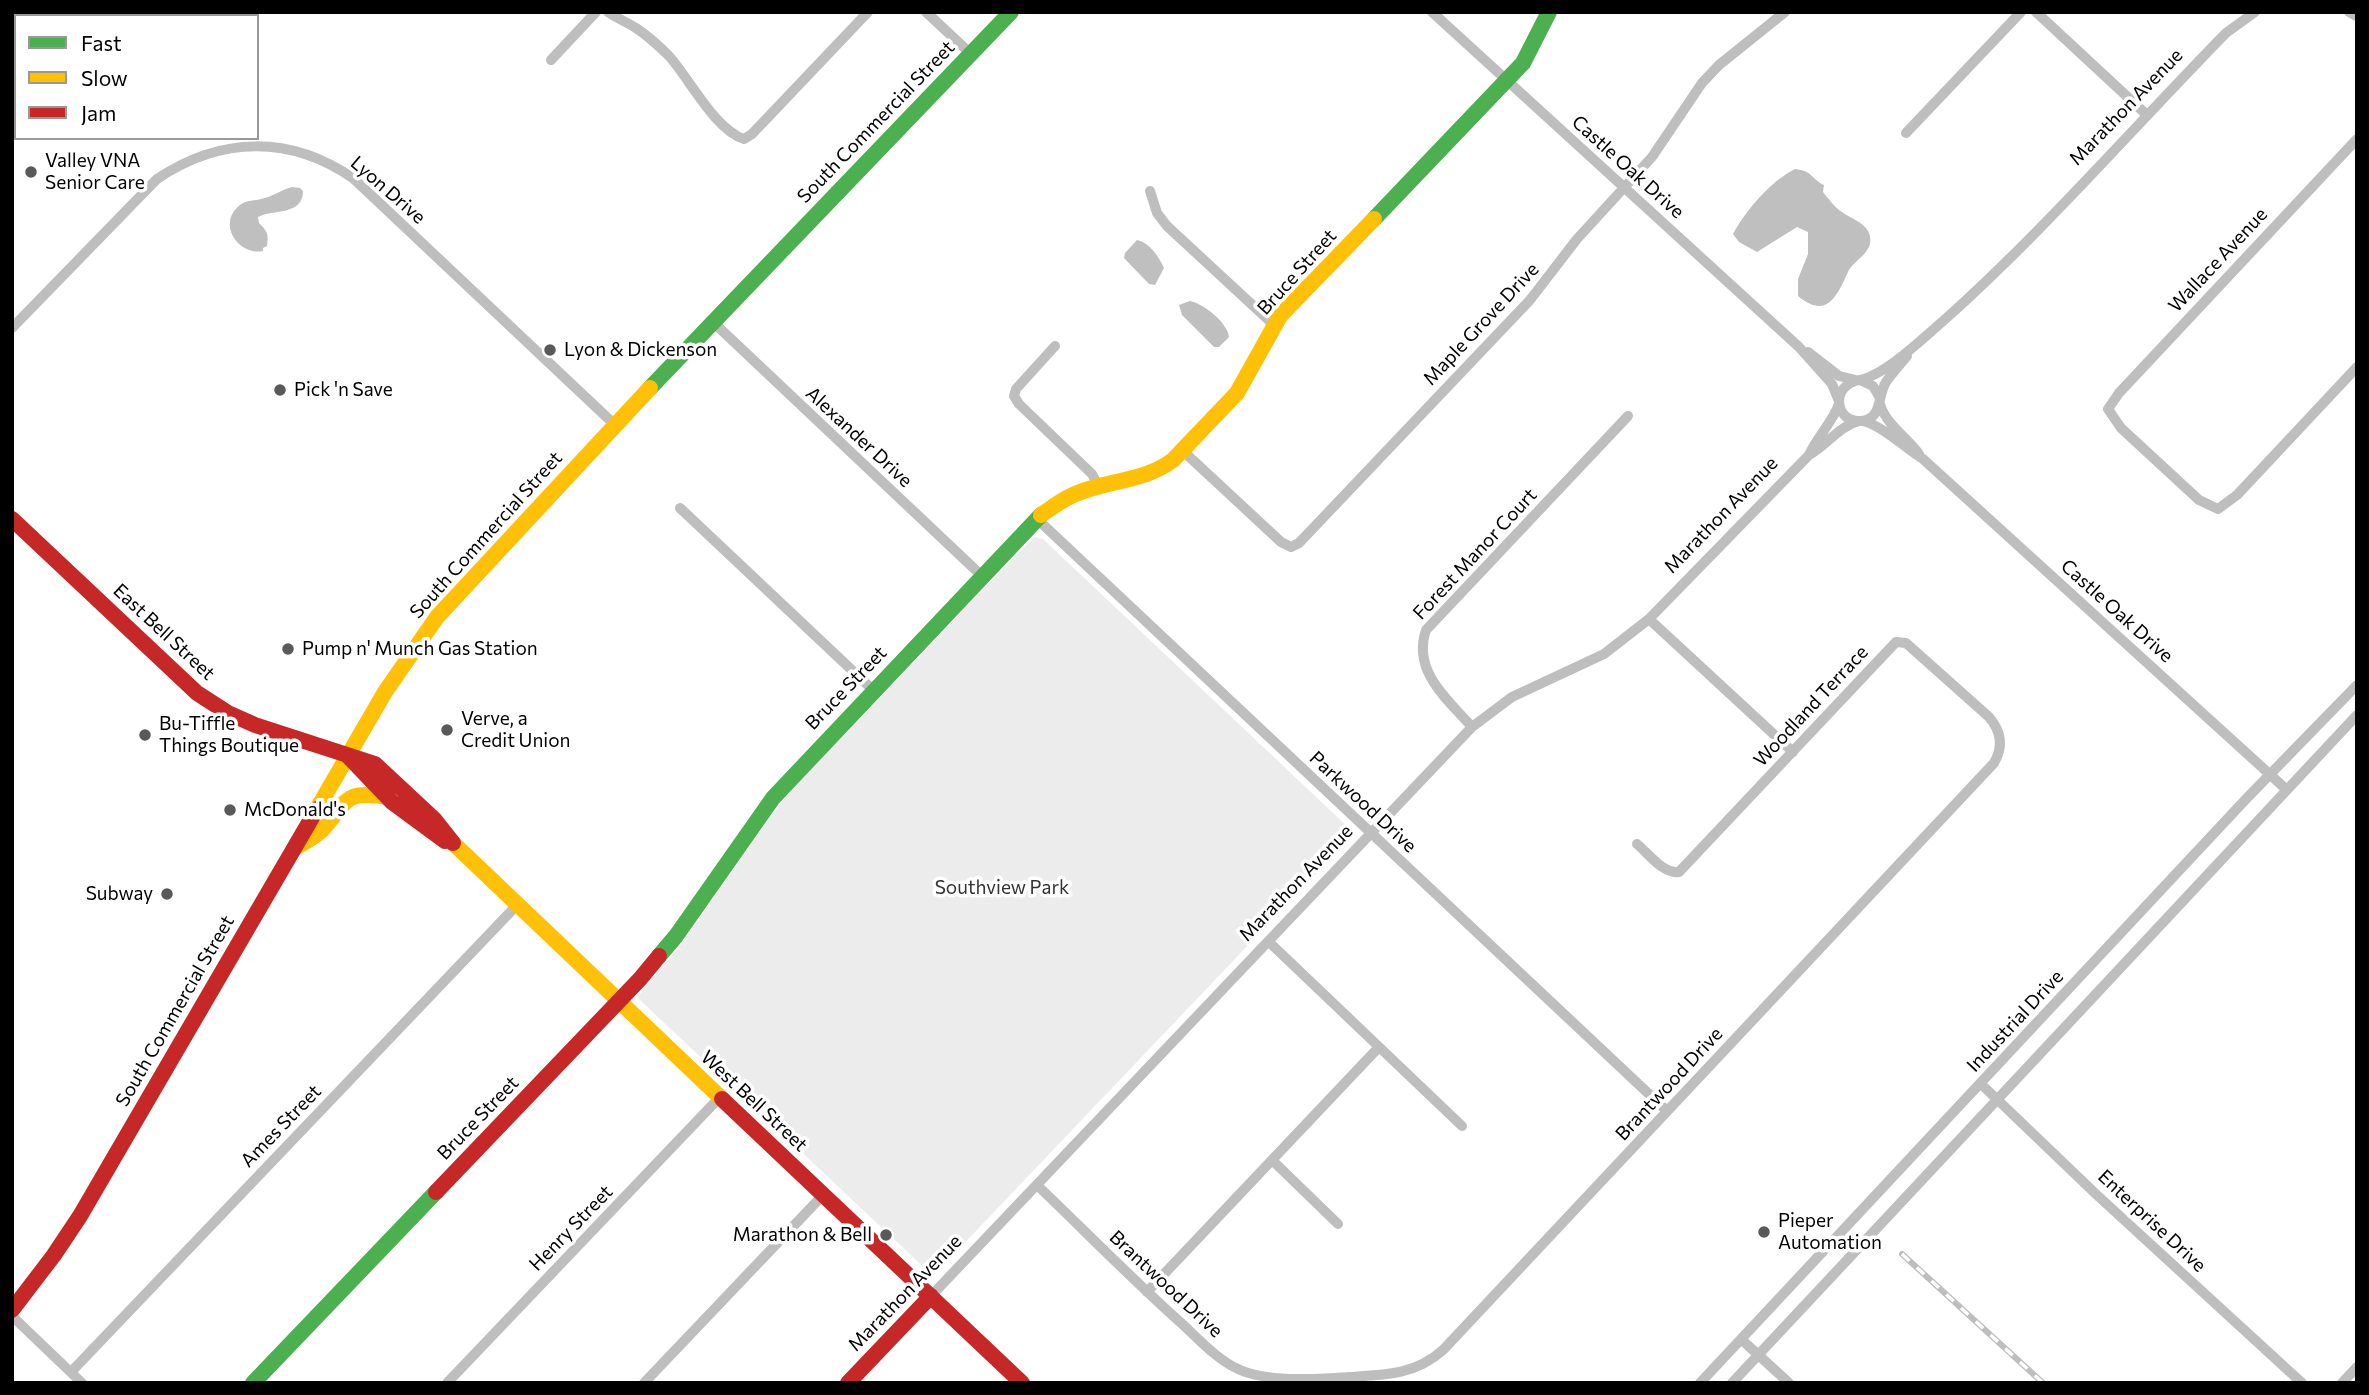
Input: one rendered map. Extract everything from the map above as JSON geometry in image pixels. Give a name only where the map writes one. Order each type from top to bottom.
[{"type":"main road","name":"South Commercial Street","points":[[12,1310],[80,1216],[385,692],[437,617],[615,425],[1011,12]]},
{"type":"main road","name":"Bruce Street","points":[[253,1383],[618,1001],[676,936],[762,810],[793,774],[1036,517],[1070,496],[1161,469],[1183,451],[1237,393],[1274,325],[1528,55],[1549,12]]},
{"type":"main road","name":"East Bell Street","points":[[12,519],[197,693],[228,713],[255,725],[348,755]]},
{"type":"main road","name":"West Bell Street","points":[[348,755],[363,775],[388,797],[426,828],[458,849]]},
{"type":"main road","name":"West Bell Street","points":[[348,755],[375,764],[434,819],[458,849],[1022,1383]]},
{"type":"main road","points":[[293,849],[322,831],[347,799],[368,794],[388,797]]},
{"type":"main road","name":"Marathon Avenue","points":[[848,1383],[931,1296]]},
{"type":"street","points":[[551,60],[596,12]]},
{"type":"street","points":[[608,12],[652,40],[683,73],[704,104],[736,136],[744,139],[752,134],[868,12]]},
{"type":"street","points":[[926,12],[971,54]]},
{"type":"street","name":"Castle Oak Drive","points":[[1432,12],[1799,347],[1832,384],[1839,402]]},
{"type":"street","name":"Maple Grove Drive","points":[[1183,451],[1281,542],[1291,547],[1295,545],[1530,300],[1577,239],[1652,157],[1702,83],[1719,65],[1786,12]]},
{"type":"street","points":[[1906,133],[2021,12]]},
{"type":"street","points":[[2036,12],[2147,115]]},
{"type":"street","name":"Marathon Avenue","points":[[1858,380],[1876,375],[1910,351],[2014,256],[2226,33],[2255,12]]},
{"type":"street","name":"Wallace Avenue","points":[[2357,139],[2119,393],[2108,409],[2120,428],[2199,500],[2218,509],[2237,495],[2357,368]]},
{"type":"street","name":"Lyon Drive","points":[[12,328],[142,192],[164,174],[218,150],[251,146],[277,147],[325,162],[354,179],[615,425]]},
{"type":"street","points":[[1150,191],[1157,213],[1167,226],[1274,325]]},
{"type":"street","name":"Alexander Drive","points":[[713,322],[982,576]]},
{"type":"street","points":[[1055,346],[1016,388],[1014,396],[1019,404],[1092,474],[1099,486]]},
{"type":"street","name":"Castle Oak Drive","points":[[1799,347],[1839,376],[1858,380]]},
{"type":"street","name":"Marathon Avenue","points":[[1880,401],[1885,383],[1910,351]]},
{"type":"street","points":[[1858,380],[1873,386],[1880,401],[1874,415],[1861,421],[1846,416],[1839,402],[1844,387],[1858,380]]},
{"type":"street","name":"Castle Oak Drive","points":[[1880,401],[1887,421],[1912,443],[1923,460]]},
{"type":"street","name":"Marathon Avenue","points":[[1809,455],[1815,441],[1833,418],[1839,402]]},
{"type":"street","name":"Forest Manor Court","points":[[1472,727],[1436,686],[1425,669],[1421,649],[1426,630],[1628,416]]},
{"type":"street","name":"Castle Oak Drive","points":[[1861,421],[1880,427],[1900,445],[1923,460],[2287,790]]},
{"type":"street","name":"Marathon Avenue","points":[[931,1296],[1472,727],[1512,696],[1604,653],[1649,620],[1809,455],[1844,427],[1861,421]]},
{"type":"street","points":[[680,508],[873,690]]},
{"type":"street","name":"Parkwood Drive","points":[[1036,517],[1667,1111]]},
{"type":"street","points":[[1649,620],[1793,752]]},
{"type":"street","name":"Woodland Terrace","points":[[1637,844],[1665,869],[1679,872],[1891,645],[1901,642],[1906,643],[1989,717],[1999,732],[1999,751]]},
{"type":"street","name":"Industrial Drive","points":[[1700,1383],[2270,774],[2357,685]]},
{"type":"street","name":"Industrial Drive","points":[[1732,1383],[2357,715]]},
{"type":"street","name":"Brantwood Drive","points":[[1037,1185],[1147,1292],[1222,1360],[1237,1369],[1263,1377],[1329,1380],[1412,1370],[1434,1358],[1994,763],[1999,751]]},
{"type":"street","name":"Ames Street","points":[[71,1372],[517,905]]},
{"type":"street","points":[[1269,942],[1462,1126]]},
{"type":"street","points":[[1147,1292],[1379,1047]]},
{"type":"street","name":"Enterprise Drive","points":[[1981,1084],[2098,1196],[2302,1383]]},
{"type":"street","name":"Henry Street","points":[[447,1383],[719,1098]]},
{"type":"street","points":[[1272,1160],[1338,1224]]},
{"type":"street","points":[[644,1383],[823,1195]]},
{"type":"street","points":[[12,1316],[82,1383]]},
{"type":"street","points":[[1742,1340],[1789,1383]]},
{"type":"street","points":[[2342,1383],[2357,1367]]},
{"type":"green space","name":"Southview Park","points":[[1034,537],[1043,539],[1349,828],[1352,836],[935,1274],[931,1274],[638,996],[681,945],[769,818],[796,785]]},
{"type":"shaded area","points":[[1795,169],[1808,173],[1824,185],[1823,192],[1832,203],[1863,225],[1870,238],[1868,249],[1851,267],[1835,296],[1824,305],[1816,306],[1798,296],[1798,279],[1808,254],[1808,232],[1797,227],[1757,252],[1739,242],[1733,234],[1760,197]]},
{"type":"shaded area","points":[[292,187],[303,191],[298,204],[293,208],[258,217],[267,236],[267,246],[263,251],[246,249],[239,244],[233,237],[230,221],[240,205]]},
{"type":"shaded area","points":[[1137,240],[1150,247],[1164,268],[1155,285],[1149,284],[1124,258],[1125,253]]},
{"type":"shaded area","points":[[1190,301],[1208,310],[1220,320],[1228,332],[1229,337],[1219,347],[1214,347],[1182,315],[1179,305]]},
{"type":"railway","points":[[1902,1254],[2043,1383]]},
{"type":"traffic: fast","points":[[650,388],[1011,12]]},
{"type":"traffic: fast","points":[[1374,219],[1523,63],[1549,12]]},
{"type":"traffic: fast","points":[[659,956],[773,798],[1041,515]]},
{"type":"traffic: fast","points":[[253,1383],[436,1192]]},
{"type":"traffic: slow","points":[[1041,515],[1082,491],[1149,473],[1173,460],[1237,393],[1280,316],[1374,219]]},
{"type":"traffic: slow","points":[[317,809],[385,692],[437,617],[650,388]]},
{"type":"traffic: slow","points":[[295,848],[320,832],[343,804],[355,796],[388,797]]},
{"type":"traffic: slow","points":[[453,843],[722,1099]]},
{"type":"traffic: jam","points":[[12,519],[197,693],[228,713],[255,725],[375,764],[434,819],[453,843]]},
{"type":"traffic: jam","points":[[347,755],[392,802],[445,841]]},
{"type":"traffic: jam","points":[[12,1310],[80,1216],[317,809]]},
{"type":"traffic: jam","points":[[436,1192],[659,956]]},
{"type":"traffic: jam","points":[[722,1099],[1022,1383]]},
{"type":"traffic: jam","points":[[848,1383],[931,1296]]},
{"type":"place","name":"Valley VNA Senior Care","points":[[31,172]]},
{"type":"place","name":"Lyon & Dickenson","points":[[550,350]]},
{"type":"place","name":"Pick 'n Save","points":[[280,390]]},
{"type":"place","name":"Pump n' Munch Gas Station","points":[[288,649]]},
{"type":"place","name":"Verve, a Credit Union","points":[[447,730]]},
{"type":"place","name":"Bu-Tiffle Things Boutique","points":[[145,735]]},
{"type":"place","name":"McDonald's","points":[[230,810]]},
{"type":"place","name":"Subway","points":[[167,894]]},
{"type":"place","name":"Pieper Automation","points":[[1764,1232]]},
{"type":"place","name":"Marathon & Bell","points":[[886,1235]]}]
